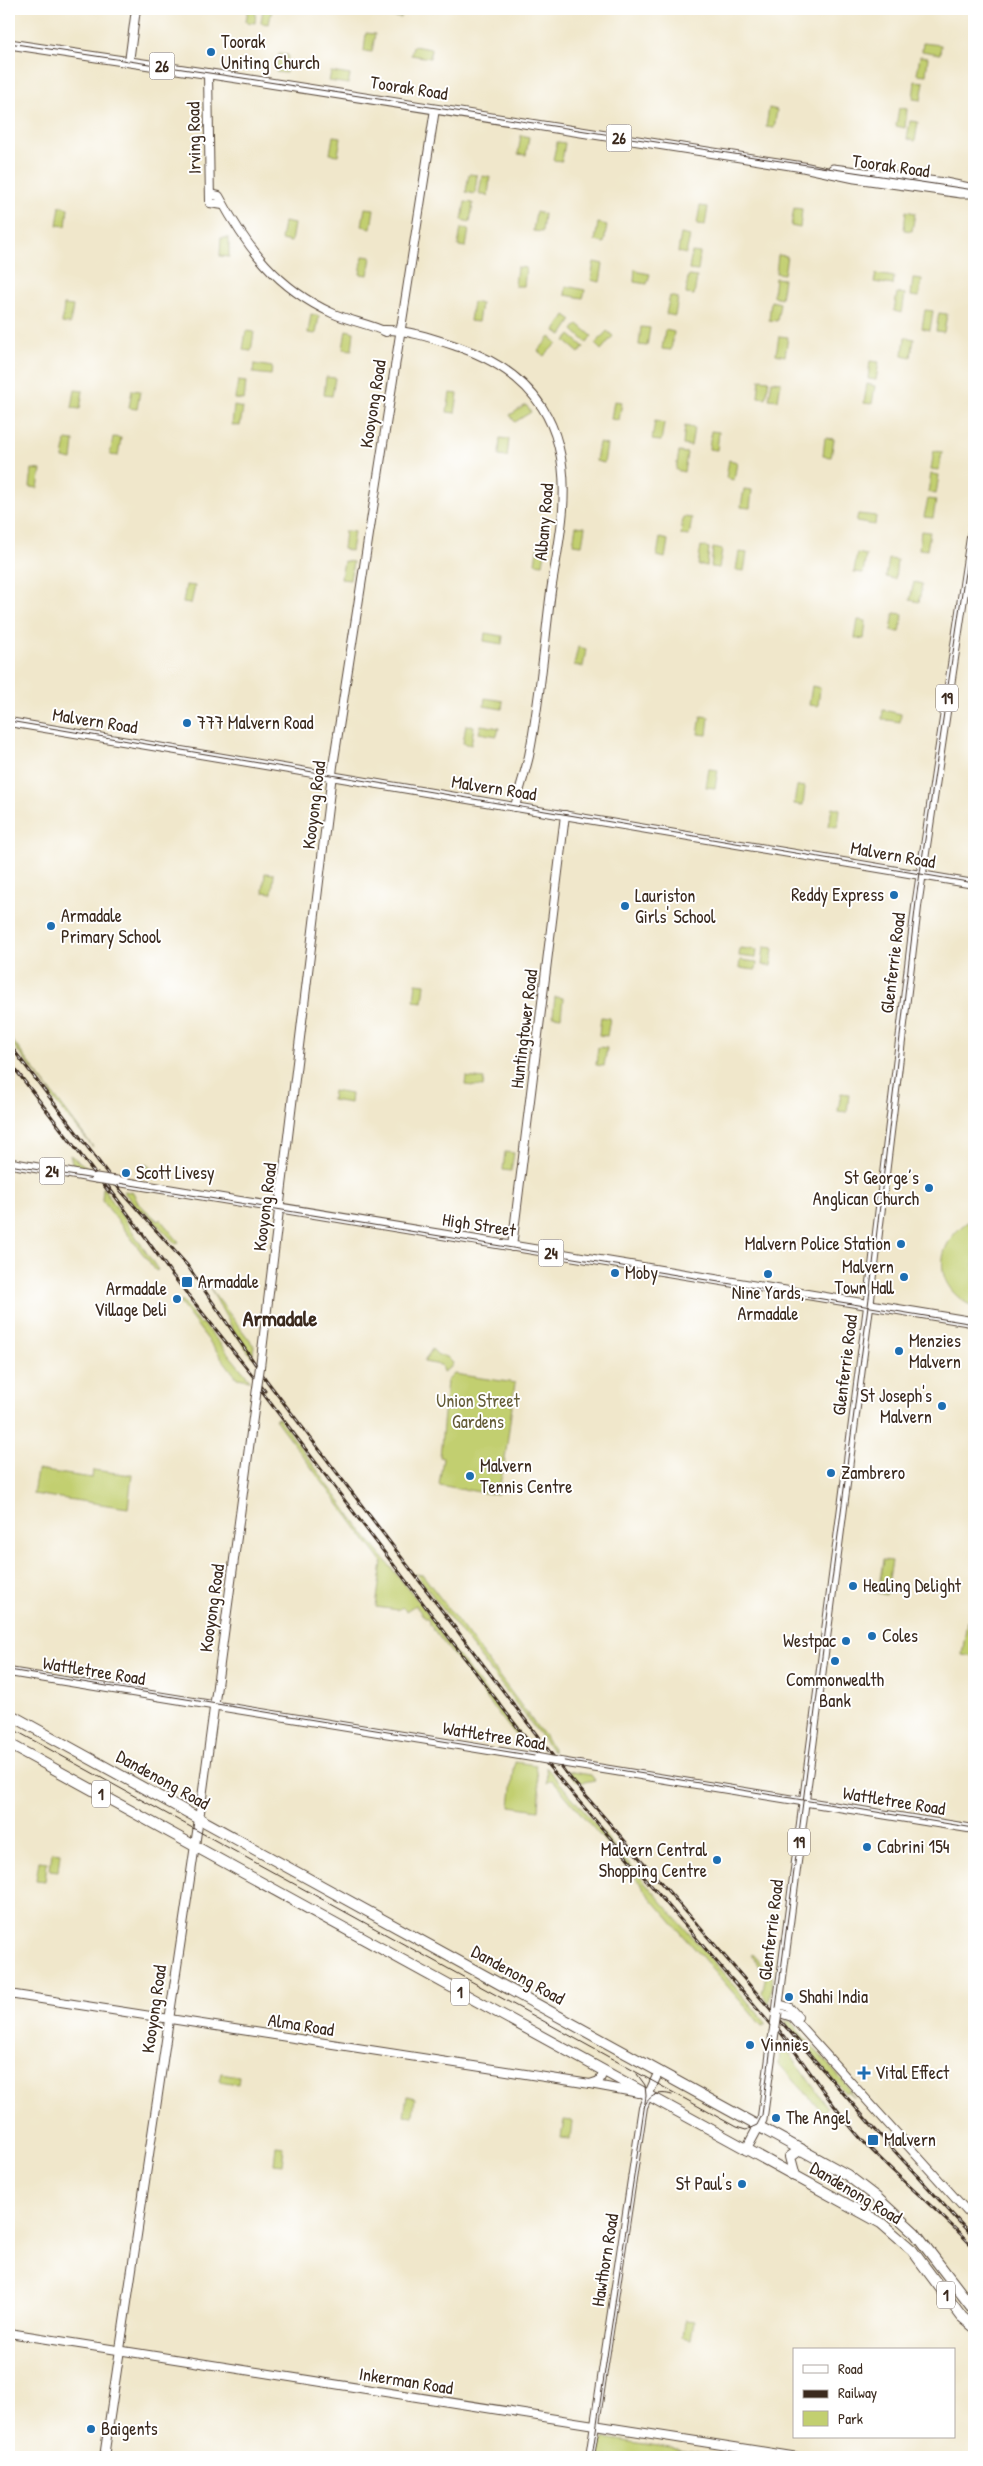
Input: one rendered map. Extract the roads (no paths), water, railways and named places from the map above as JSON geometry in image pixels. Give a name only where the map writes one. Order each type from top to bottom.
[{"type":"highway","name":"Dandenong Road","points":[[9,1714],[847,2175],[887,2207],[926,2246],[974,2310]]},
{"type":"highway","name":"Dandenong Road","points":[[9,1744],[881,2223],[912,2250],[962,2317],[974,2327]]},
{"type":"highway","points":[[795,2176],[790,2157],[801,2149]]},
{"type":"highway","points":[[881,2223],[887,2207]]},
{"type":"main road","name":"Toorak Road","points":[[9,44],[208,73],[803,167],[855,178],[953,192],[974,193]]},
{"type":"main road","name":"Toorak Road","points":[[803,167],[855,171],[974,189]]},
{"type":"main road","name":"Glenferrie Road","points":[[746,2150],[760,2127],[774,2032],[869,1305],[921,875],[974,521]]},
{"type":"main road","name":"High Street","points":[[9,1163],[974,1322]]},
{"type":"street","points":[[129,62],[136,9]]},
{"type":"street","name":"Irving Road","points":[[208,73],[210,198]]},
{"type":"street","name":"Kooyong Road","points":[[104,2457],[199,1818],[260,1367],[332,776],[435,109]]},
{"type":"street","name":"Albany Road","points":[[210,198],[223,205],[244,241],[282,281],[305,298],[332,313],[382,330],[415,336],[473,352],[503,368],[524,384],[539,400],[559,442],[564,489],[561,526],[539,693],[518,807]]},
{"type":"street","name":"Malvern Road","points":[[9,722],[974,884]]},
{"type":"street","name":"Huntingtower Road","points":[[512,1247],[565,815]]},
{"type":"street","name":"Wattletree Road","points":[[9,1672],[974,1829]]},
{"type":"street","name":"Alma Road","points":[[9,1994],[590,2084],[646,2095]]},
{"type":"street","points":[[777,2009],[791,2016],[852,2078],[871,2104],[974,2220]]},
{"type":"street","points":[[590,2084],[599,2081],[604,2071]]},
{"type":"street","name":"Hawthorn Road","points":[[590,2457],[643,2107],[646,2095],[658,2071]]},
{"type":"street","name":"Inkerman Road","points":[[9,2333],[798,2457]]},
{"type":"tram line","points":[[9,43],[974,190]]},
{"type":"tram line","points":[[9,1727],[736,2127],[746,2130],[757,2125],[762,2115],[869,1298],[917,893],[974,512]]},
{"type":"tram line","points":[[9,721],[974,883]]},
{"type":"tram line","points":[[9,1165],[974,1324]]},
{"type":"tram line","points":[[9,1670],[974,1828]]},
{"type":"tram line","points":[[592,2457],[646,2096],[645,2085],[637,2074]]},
{"type":"tram line","points":[[644,2107],[655,2095],[672,2095]]},
{"type":"railway","points":[[9,1044],[121,1191],[187,1265],[267,1381],[565,1772],[870,2124],[974,2238]]},
{"type":"railway","points":[[9,1061],[109,1192]]},
{"type":"railway","points":[[107,1185],[173,1276],[265,1391]]},
{"type":"railway","points":[[259,1388],[534,1749],[776,2031]]},
{"type":"railway","points":[[774,2024],[862,2140],[974,2248]]},
{"type":"place","name":"Toorak Uniting Church","points":[[211,52]]},
{"type":"place","name":"777 Malvern Road","points":[[187,723]]},
{"type":"place","name":"Reddy Express","points":[[894,895]]},
{"type":"place","name":"Lauriston Girls' School","points":[[625,906]]},
{"type":"place","name":"Armadale Primary School","points":[[51,926]]},
{"type":"place","name":"Scott Livesy","points":[[126,1173]]},
{"type":"place","name":"St George’s Anglican Church","points":[[929,1188]]},
{"type":"place","name":"Malvern Police Station","points":[[901,1244]]},
{"type":"place","name":"Moby","points":[[615,1273]]},
{"type":"place","name":"Nine Yards, Armadale","points":[[768,1274]]},
{"type":"place","name":"Malvern Town Hall","points":[[904,1277]]},
{"type":"place","name":"Armadale","points":[[187,1282]]},
{"type":"place","name":"Armadale Village Deli","points":[[177,1299]]},
{"type":"place","name":"Menzies Malvern","points":[[899,1351]]},
{"type":"place","name":"St Joseph's Malvern","points":[[942,1406]]},
{"type":"place","name":"Zambrero","points":[[831,1473]]},
{"type":"place","name":"Malvern Tennis Centre","points":[[470,1476]]},
{"type":"place","name":"Healing Delight","points":[[853,1586]]},
{"type":"place","name":"Coles","points":[[872,1636]]},
{"type":"place","name":"Westpac","points":[[846,1641]]},
{"type":"place","name":"Commonwealth Bank","points":[[835,1661]]},
{"type":"place","name":"Cabrini 154","points":[[867,1847]]},
{"type":"place","name":"Malvern Central Shopping Centre","points":[[717,1860]]},
{"type":"place","name":"Shahi India","points":[[789,1997]]},
{"type":"place","name":"Vinnies","points":[[750,2045]]},
{"type":"place","name":"Vital Effect","points":[[864,2073]]},
{"type":"place","name":"The Angel","points":[[776,2118]]},
{"type":"place","name":"Malvern","points":[[873,2140]]},
{"type":"place","name":"St Paul's","points":[[742,2184]]},
{"type":"place","name":"Baigents","points":[[91,2429]]},
{"type":"district","name":"Armadale","points":[[280,1318]]},
{"type":"park label","name":"Union Street Gardens","points":[[478,1411]]}]
